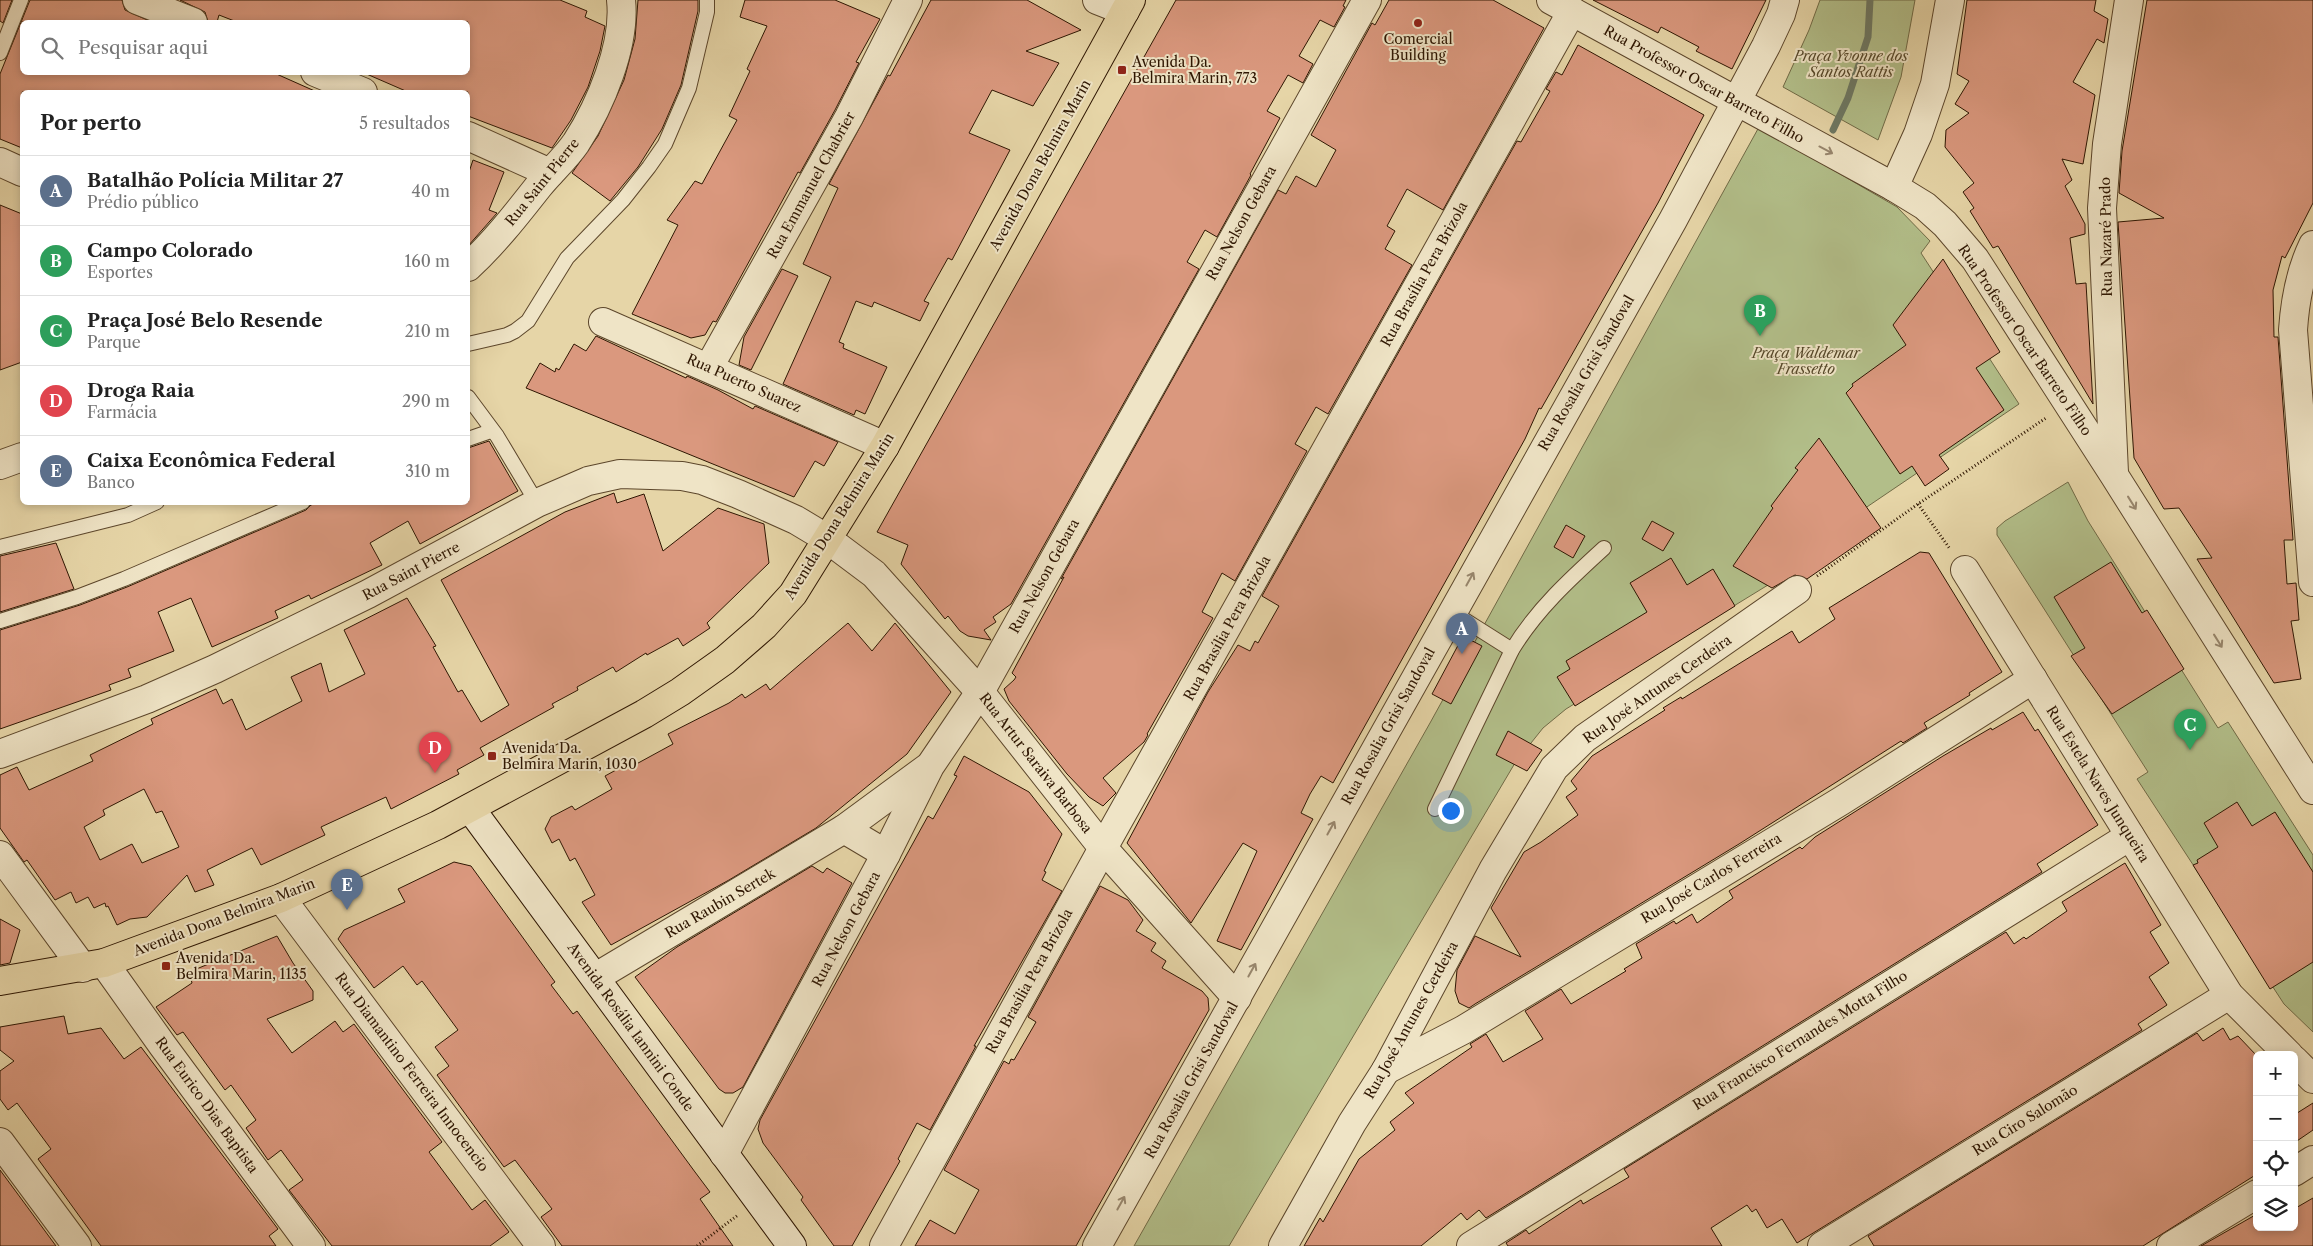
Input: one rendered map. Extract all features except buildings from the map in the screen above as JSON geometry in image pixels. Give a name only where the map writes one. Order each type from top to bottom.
[{"type":"main road","name":"Avenida Dona Belmira Marin","points":[[0,981],[94,965],[282,898],[470,808],[644,714],[680,692],[725,660],[764,626],[793,594],[826,538],[885,446],[1128,6]]},
{"type":"street","points":[[137,0],[188,20]]},
{"type":"street","name":"Rua Saint Pierre","points":[[470,265],[486,250],[575,144],[600,97],[618,42],[622,16],[620,0]]},
{"type":"street","name":"Rua Emmanuel Chabrier","points":[[709,367],[849,117],[908,0]]},
{"type":"street","points":[[1097,0],[1128,6]]},
{"type":"street","name":"Rua Nelson Gebara","points":[[724,1154],[886,854],[930,766],[980,692],[1367,0]]},
{"type":"street","name":"Rua Rosalia Grisi Sandoval","points":[[1097,1246],[1678,211],[1738,102],[1780,14],[1784,0]]},
{"type":"street","points":[[1894,187],[1918,134],[1935,84],[1950,0]]},
{"type":"street","name":"Rua Nazaré Prado","points":[[2114,475],[2102,208],[2107,144],[2129,0]]},
{"type":"street","name":"Rua Professor Oscar Barreto Filho","points":[[1562,6],[1894,187],[1932,212],[1945,224],[1975,259],[2114,475],[2266,719],[2313,790]]},
{"type":"street","name":"Rua Brasília Pera Brizola","points":[[884,1246],[1562,6]]},
{"type":"street","points":[[322,75],[358,90]]},
{"type":"street","points":[[470,137],[550,173]]},
{"type":"street","points":[[0,162],[20,171]]},
{"type":"street","points":[[2313,245],[2300,278],[2294,306],[2293,330],[2313,582]]},
{"type":"street","name":"Rua Puerto Suarez","points":[[603,322],[885,446]]},
{"type":"street","points":[[0,465],[20,458]]},
{"type":"street","name":"Rua Saint Pierre","points":[[0,754],[156,695],[215,669],[368,594],[537,503],[604,476],[638,474],[682,476],[702,480],[796,520],[826,538]]},
{"type":"street","name":"Rua Artur Saraiva Barbosa","points":[[826,538],[874,574],[980,692],[1103,848],[1237,998]]},
{"type":"street","name":"Rua Estela Naves Junqueira","points":[[1965,570],[2229,995],[2285,1051]]},
{"type":"street","name":"Rua José Antunes Cerdeira","points":[[1283,1246],[1352,1123],[1386,1070],[1493,870],[1554,768],[1585,738],[1797,590]]},
{"type":"street","name":"Rua José Carlos Ferreira","points":[[1386,1070],[1463,1030],[1841,801],[2033,680]]},
{"type":"street","name":"Rua Raubin Sertek","points":[[596,977],[844,829],[930,766]]},
{"type":"street","name":"Avenida Rosália Iannini Conde","points":[[470,808],[792,1246]]},
{"type":"street","points":[[844,829],[886,854]]},
{"type":"street","name":"Rua Francisco Fernandes Motta Filho","points":[[1471,1246],[2130,836]]},
{"type":"street","name":"Rua Eurico Dias Baptista","points":[[0,855],[163,1046],[311,1246]]},
{"type":"street","name":"Rua Diamantino Ferreira Innocencio","points":[[282,898],[541,1246]]},
{"type":"street","name":"Rua Ciro Salomão","points":[[1822,1246],[2229,995]]},
{"type":"street","points":[[2298,1064],[2313,1079]]},
{"type":"street","points":[[2,1148],[77,1246]]},
{"type":"street","points":[[2298,1169],[2313,1160]]},
{"type":"street","points":[[2170,1246],[2253,1196]]},
{"type":"lane","points":[[0,53],[21,0]]},
{"type":"lane","points":[[470,344],[506,335],[528,321],[567,258],[623,200],[665,144],[688,88],[707,12],[708,0]]},
{"type":"lane","points":[[470,400],[491,431],[497,436],[537,503]]},
{"type":"lane","points":[[470,438],[491,431]]},
{"type":"lane","points":[[0,547],[128,515],[150,505]]},
{"type":"lane","points":[[0,621],[77,597],[124,579],[296,505]]},
{"type":"lane","points":[[1435,809],[1522,632],[1541,609],[1604,548]]},
{"type":"lane","points":[[1452,612],[1512,650]]},
{"type":"path","points":[[1797,590],[1918,504],[2068,403]]},
{"type":"path","points":[[1918,504],[1965,570]]},
{"type":"path","points":[[697,1246],[758,1200]]},
{"type":"green space","name":"Praça Yvonne dos Santos Rattis","points":[[1820,0],[1915,0],[1901,77],[1878,140],[1783,87],[1809,30]]},
{"type":"green space","name":"Praça Waldemar Frassetto","points":[[1759,127],[1897,207],[1930,241],[1921,253],[2019,404],[1855,515],[1781,577],[1566,709],[1543,728],[1515,763],[1229,1246],[1134,1246],[1430,723]]},
{"type":"green space","points":[[2068,482],[2088,521],[2218,728],[2228,722],[2313,855],[2313,1032],[2284,1004],[2137,779],[2148,772],[1997,535],[1997,528],[2005,521]]},
{"type":"waterway","points":[[1833,130],[1848,98],[1868,37],[1870,0]]},
{"type":"place","name":"Comercial Building","points":[[1418,23]]},
{"type":"place","name":"Avenida Da. Belmira Marin, 773","points":[[1122,70]]},
{"type":"place","name":"Campo Colorado","points":[[1760,336]]},
{"type":"place","name":"Batalhão Polícia Militar 27","points":[[1462,654]]},
{"type":"place","name":"Praça José Belo Resende","points":[[2190,750]]},
{"type":"place","name":"Avenida Da. Belmira Marin, 1030","points":[[492,756]]},
{"type":"place","name":"Droga Raia","points":[[435,773]]},
{"type":"place","name":"Caixa Econômica Federal","points":[[347,910]]},
{"type":"place","name":"Avenida Da. Belmira Marin, 1135","points":[[166,966]]}]
